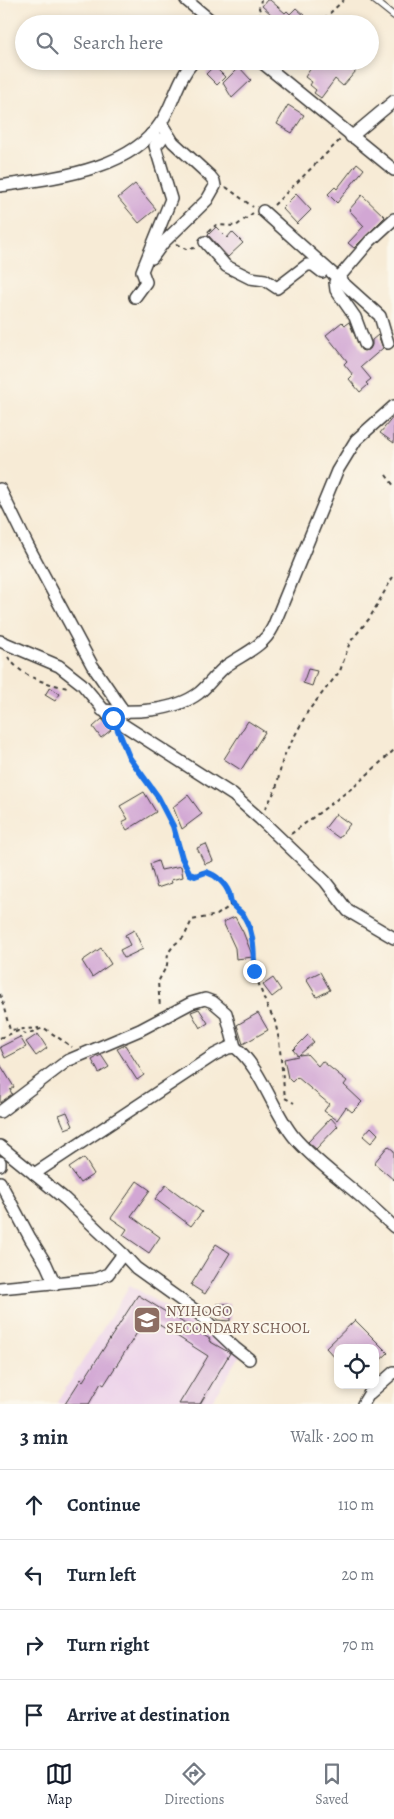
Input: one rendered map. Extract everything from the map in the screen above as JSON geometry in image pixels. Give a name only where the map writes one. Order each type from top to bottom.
[{"type":"street","points":[[186,0],[204,15]]},
{"type":"street","points":[[0,186],[88,170],[121,157],[151,134],[161,122],[187,70]]},
{"type":"street","points":[[271,70],[394,170]]},
{"type":"street","points":[[351,137],[394,101]]},
{"type":"street","points":[[152,258],[163,243],[207,200],[215,186],[210,176],[173,142],[161,122]]},
{"type":"street","points":[[135,297],[146,282],[142,271],[171,199],[155,146],[161,140],[151,134]]},
{"type":"street","points":[[259,210],[380,316],[388,343]]},
{"type":"street","points":[[365,344],[355,317],[336,290],[337,280],[370,241],[394,219]]},
{"type":"street","points":[[205,242],[226,266],[250,278],[265,280],[277,288],[310,264],[337,280]]},
{"type":"street","points":[[102,710],[125,713],[179,705],[197,694],[225,667],[265,640],[273,627],[337,471],[356,440],[394,406]]},
{"type":"street","points":[[0,489],[27,544],[92,665],[125,713]]},
{"type":"street","points":[[2,646],[53,662],[67,671],[82,684],[102,710],[216,782],[233,795],[260,818],[325,881],[348,911],[394,938]]},
{"type":"street","points":[[0,1112],[67,1061],[192,1003],[205,999],[214,1002],[226,1013],[235,1047],[242,1052],[250,1064],[292,1135],[308,1153],[394,1227]]},
{"type":"street","points":[[34,1174],[214,1055],[228,1048],[235,1047]]},
{"type":"street","points":[[0,1146],[64,1199],[124,1254],[136,1268],[196,1311],[249,1359]]},
{"type":"street","points":[[0,1184],[46,1264],[55,1284]]},
{"type":"street","points":[[0,1288],[95,1279],[108,1274],[124,1254]]},
{"type":"street","points":[[364,1404],[369,1394],[394,1372]]},
{"type":"lane","points":[[374,0],[394,16]]},
{"type":"path","points":[[260,15],[261,0]]},
{"type":"path","points":[[328,15],[344,0]]},
{"type":"path","points":[[210,176],[259,210]]},
{"type":"path","points":[[386,474],[394,486]]},
{"type":"path","points":[[260,818],[276,789],[284,758],[308,711],[340,671],[350,642],[368,619],[394,575]]},
{"type":"path","points":[[2,646],[14,665],[28,676],[47,684],[70,688]]},
{"type":"path","points":[[113,718],[129,757],[158,797],[173,826],[182,858],[190,874],[195,876],[206,872],[217,878],[228,891],[230,906],[217,915],[192,920],[184,937],[168,953],[167,965],[158,982],[160,1013],[166,1016]]},
{"type":"path","points":[[283,840],[356,785],[394,750]]},
{"type":"path","points":[[230,903],[242,914],[250,927],[255,957],[254,971],[275,1022],[279,1040],[285,1098],[294,1103]]},
{"type":"path","points":[[0,994],[10,1030],[46,1029],[83,1054]]},
{"type":"path","points":[[0,1038],[18,1032],[29,1034],[41,1028]]},
{"type":"shaded area","name":"NYIHOGO SECONDARY SCHOOL","points":[[130,1285],[241,1354],[210,1404],[56,1404]]},
{"type":"building","points":[[267,0],[270,0],[285,13],[287,11],[290,14],[296,8],[304,15],[272,15],[262,6]]},
{"type":"building","points":[[210,70],[218,70],[225,77],[217,85],[206,74]]},
{"type":"building","points":[[236,70],[242,70],[251,80],[232,98],[223,83]]},
{"type":"building","points":[[310,70],[356,71],[343,86],[335,79],[321,98],[314,93],[316,90],[310,85],[312,82],[305,77]]},
{"type":"building","points":[[288,105],[304,115],[292,133],[277,124]]},
{"type":"building","points":[[357,163],[364,169],[337,203],[328,194],[335,187],[337,189]]},
{"type":"building","points":[[135,184],[156,209],[139,223],[118,198]]},
{"type":"building","points":[[296,194],[311,210],[297,224],[282,208]]},
{"type":"building","points":[[362,195],[385,217],[354,248],[348,243],[364,226],[349,210]]},
{"type":"building","points":[[216,227],[227,238],[232,232],[243,243],[228,257],[208,235]]},
{"type":"building","points":[[342,322],[345,325],[349,322],[361,350],[370,349],[372,340],[378,335],[383,348],[361,367],[371,379],[366,383],[368,385],[360,392],[349,379],[353,375],[344,364],[347,361],[326,335]]},
{"type":"building","points":[[394,416],[394,443],[380,433]]},
{"type":"building","points":[[308,669],[317,671],[312,686],[303,683]]},
{"type":"building","points":[[50,687],[60,694],[55,701],[45,695]]},
{"type":"building","points":[[102,719],[111,730],[101,738],[93,727]]},
{"type":"building","points":[[248,721],[265,732],[241,770],[224,759]]},
{"type":"building","points":[[144,792],[156,812],[127,830],[122,822],[128,819],[120,806]]},
{"type":"building","points":[[188,795],[202,814],[182,829],[173,807]]},
{"type":"building","points":[[336,814],[350,824],[339,838],[325,828]]},
{"type":"building","points":[[206,844],[213,861],[205,864],[197,848]]},
{"type":"building","points":[[158,861],[161,870],[181,866],[183,877],[171,880],[172,883],[157,888],[150,864]]},
{"type":"building","points":[[235,917],[253,957],[236,959],[235,948],[223,922]]},
{"type":"building","points":[[134,930],[143,949],[124,958],[120,950],[130,945],[125,935]]},
{"type":"building","points":[[101,948],[111,964],[92,977],[82,961]]},
{"type":"building","points":[[320,972],[330,990],[317,997],[306,979]]},
{"type":"building","points":[[273,978],[281,990],[272,997],[263,985]]},
{"type":"building","points":[[199,1009],[208,1023],[200,1028],[191,1012]]},
{"type":"building","points":[[258,1013],[268,1030],[243,1044],[237,1025]]},
{"type":"building","points":[[38,1034],[47,1048],[36,1056],[26,1042]]},
{"type":"building","points":[[308,1035],[314,1042],[299,1055],[307,1054],[318,1066],[322,1061],[347,1081],[344,1085],[362,1102],[352,1112],[346,1107],[337,1120],[324,1111],[329,1104],[297,1077],[292,1082],[288,1078],[284,1059],[298,1056],[293,1050]]},
{"type":"building","points":[[20,1037],[26,1047],[5,1058],[0,1047]]},
{"type":"building","points":[[125,1045],[144,1075],[137,1080],[117,1049]]},
{"type":"building","points":[[101,1055],[109,1067],[99,1073],[92,1060]]},
{"type":"building","points":[[0,1064],[14,1087],[10,1090],[12,1094],[0,1103]]},
{"type":"building","points":[[67,1112],[73,1126],[65,1129],[59,1115]]},
{"type":"building","points":[[331,1118],[338,1126],[316,1149],[308,1142]]},
{"type":"building","points":[[371,1127],[378,1134],[371,1143],[363,1136]]},
{"type":"building","points":[[388,1146],[394,1151],[394,1180],[374,1163]]},
{"type":"building","points":[[84,1158],[94,1174],[80,1183],[69,1168]]},
{"type":"building","points":[[137,1181],[150,1190],[131,1216],[160,1237],[149,1253],[123,1235],[127,1229],[111,1218]]},
{"type":"building","points":[[166,1185],[202,1212],[191,1226],[155,1199]]},
{"type":"building","points":[[216,1244],[230,1253],[205,1294],[191,1285]]},
{"type":"building","points":[[138,1295],[230,1353],[200,1404],[179,1404],[208,1356],[147,1317],[104,1385],[101,1383],[89,1404],[65,1404],[81,1379],[83,1381]]},
{"type":"building","points":[[217,1304],[230,1304],[230,1321],[217,1320]]},
{"type":"building","points":[[355,1320],[379,1344],[334,1344],[334,1357],[326,1348]]},
{"type":"building","points":[[379,1344],[388,1353],[379,1361]]},
{"type":"place","name":"NYIHOGO SECONDARY SCHOOL","points":[[147,1320]]},
{"type":"route","points":[[113,718],[129,757],[158,797],[173,826],[182,858],[190,874],[195,876],[206,872],[217,878],[228,891],[230,903],[246,919],[250,927],[255,957],[254,971]]}]
